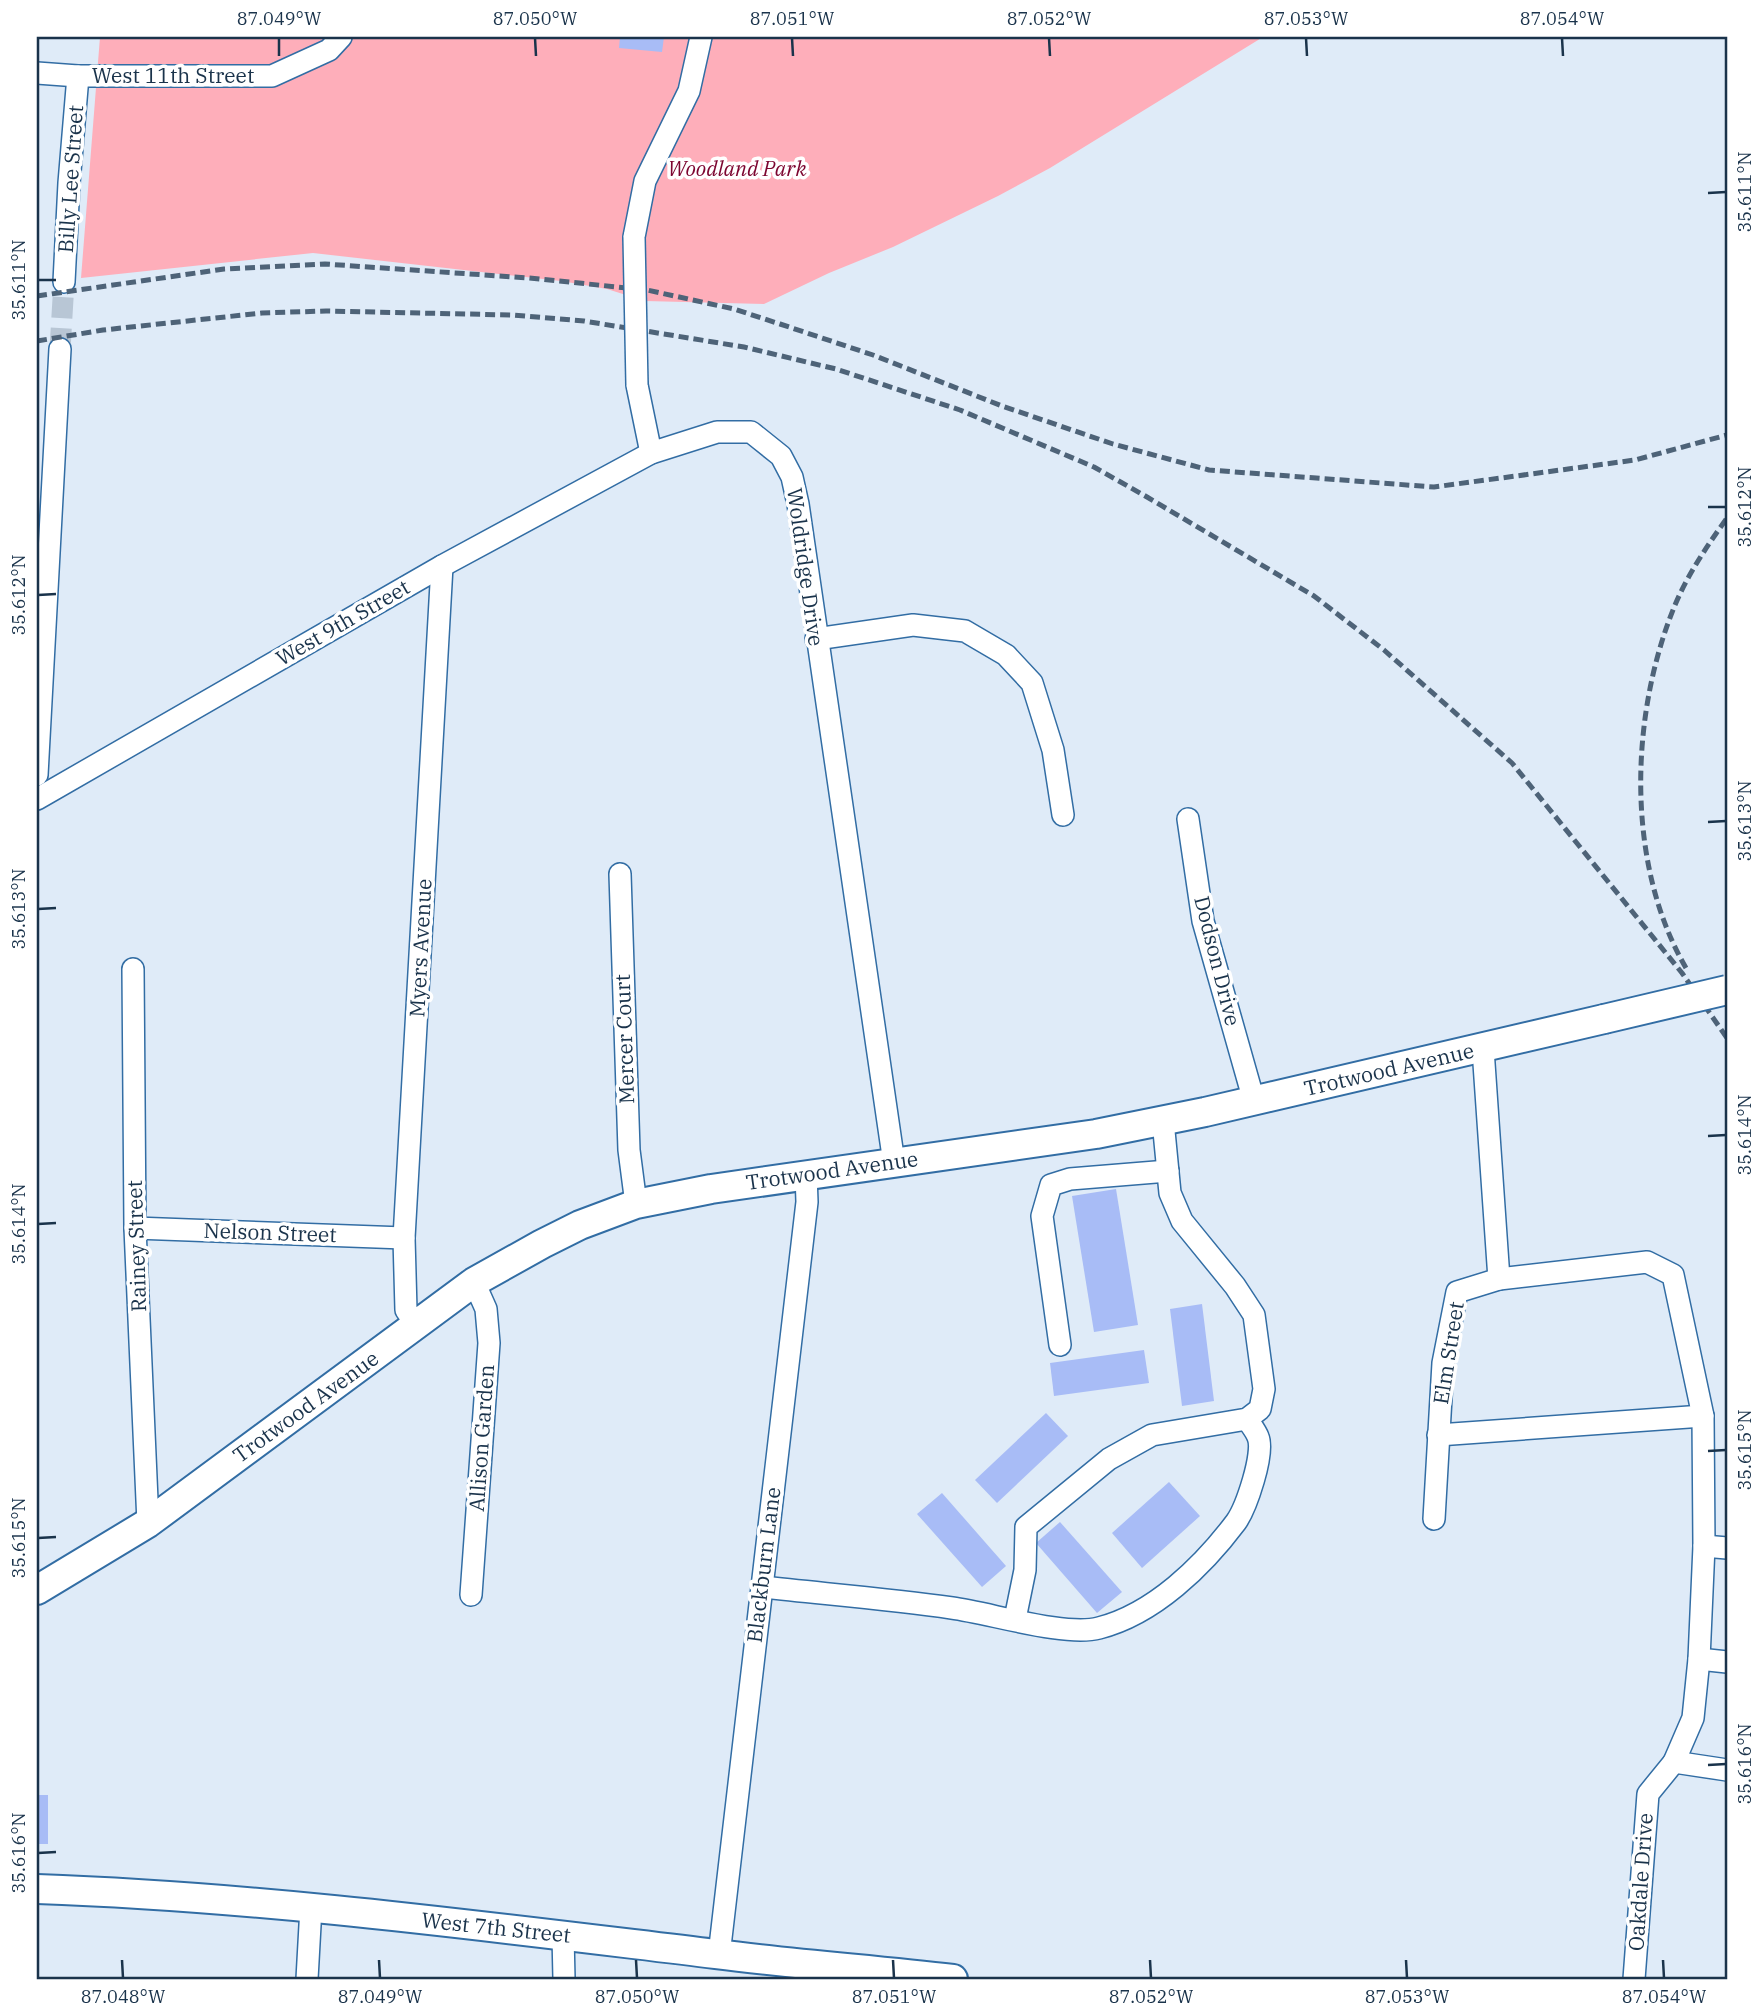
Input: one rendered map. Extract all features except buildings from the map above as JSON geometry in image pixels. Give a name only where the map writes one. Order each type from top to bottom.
[{"type":"main road","name":"Trotwood Avenue","points":[[37,1590],[148,1523],[474,1282],[580,1225],[636,1205],[711,1189],[1096,1134],[1163,1121],[1483,1049],[1727,990]]},
{"type":"main road","name":"West 7th Street","points":[[37,1889],[196,1897],[310,1907],[563,1935],[873,1975],[953,1979]]},
{"type":"street","name":"West 11th Street","points":[[37,73],[78,76],[272,76],[329,50],[341,37]]},
{"type":"street","points":[[651,453],[637,385],[634,237],[645,181],[689,91],[701,37]]},
{"type":"street","name":"Billy Lee Street","points":[[64,282],[78,76]]},
{"type":"street","points":[[37,775],[60,349]]},
{"type":"street","name":"Woldridge Drive","points":[[651,453],[717,432],[751,432],[781,456],[792,477],[894,1163]]},
{"type":"street","name":"West 9th Street","points":[[37,799],[442,566],[651,453]]},
{"type":"street","name":"Myers Avenue","points":[[417,1326],[406,1310],[404,1238],[442,566]]},
{"type":"street","points":[[816,639],[913,625],[965,631],[1006,654],[1032,683],[1053,750],[1063,815]]},
{"type":"street","name":"Dodson Drive","points":[[1188,819],[1203,921],[1254,1101]]},
{"type":"street","name":"Mercer Court","points":[[620,874],[629,1150],[636,1205]]},
{"type":"street","name":"Rainey Street","points":[[133,969],[135,1228],[148,1523]]},
{"type":"street","points":[[1483,1049],[1499,1279]]},
{"type":"street","points":[[1015,1619],[1025,1570],[1026,1527],[1109,1459],[1152,1435],[1247,1419],[1260,1409],[1264,1388],[1254,1315],[1235,1286],[1182,1221],[1170,1194],[1163,1121]]},
{"type":"street","points":[[1060,1345],[1042,1216],[1051,1185],[1070,1179],[1168,1171]]},
{"type":"street","name":"Blackburn Lane","points":[[719,1955],[807,1202],[806,1174]]},
{"type":"street","name":"Nelson Street","points":[[135,1228],[404,1238]]},
{"type":"street","name":"Oakdale Drive","points":[[1499,1279],[1647,1262],[1673,1275],[1703,1416],[1704,1546],[1699,1659],[1693,1718],[1674,1762],[1647,1794],[1634,1979]]},
{"type":"street","name":"Elm Street","points":[[1434,1519],[1443,1363],[1457,1292],[1499,1279]]},
{"type":"street","name":"Allison Garden","points":[[471,1595],[489,1343],[486,1310],[474,1282]]},
{"type":"street","points":[[1438,1435],[1703,1416]]},
{"type":"street","points":[[762,1587],[953,1608],[1055,1628],[1097,1629],[1130,1616],[1163,1598],[1224,1538],[1241,1516],[1256,1474],[1259,1438],[1247,1419]]},
{"type":"street","points":[[1704,1546],[1727,1548]]},
{"type":"street","points":[[1699,1659],[1727,1662]]},
{"type":"street","points":[[1674,1762],[1727,1770]]},
{"type":"street","points":[[307,1979],[310,1907]]},
{"type":"street","points":[[563,1935],[564,1979]]},
{"type":"green space","name":"Woodland Park","points":[[100,37],[1263,37],[1050,168],[998,196],[893,247],[764,304],[645,301],[607,289],[561,281],[313,253],[81,278]]},
{"type":"tunnel","points":[[60,349],[64,282]]},
{"type":"railway","points":[[37,296],[224,269],[325,264],[529,278],[647,290],[734,309],[873,355],[1002,406],[1113,444],[1209,470],[1434,487],[1635,460],[1727,435]]},
{"type":"railway","points":[[37,341],[103,330],[262,313],[326,311],[512,315],[584,321],[744,347],[836,369],[960,410],[1094,467],[1314,596],[1384,650],[1512,763],[1682,973],[1727,1038]]},
{"type":"railway","points":[[1686,968],[1666,927],[1652,882],[1644,836],[1641,788],[1643,740],[1649,693],[1660,648],[1675,605],[1698,560],[1727,518]]}]
